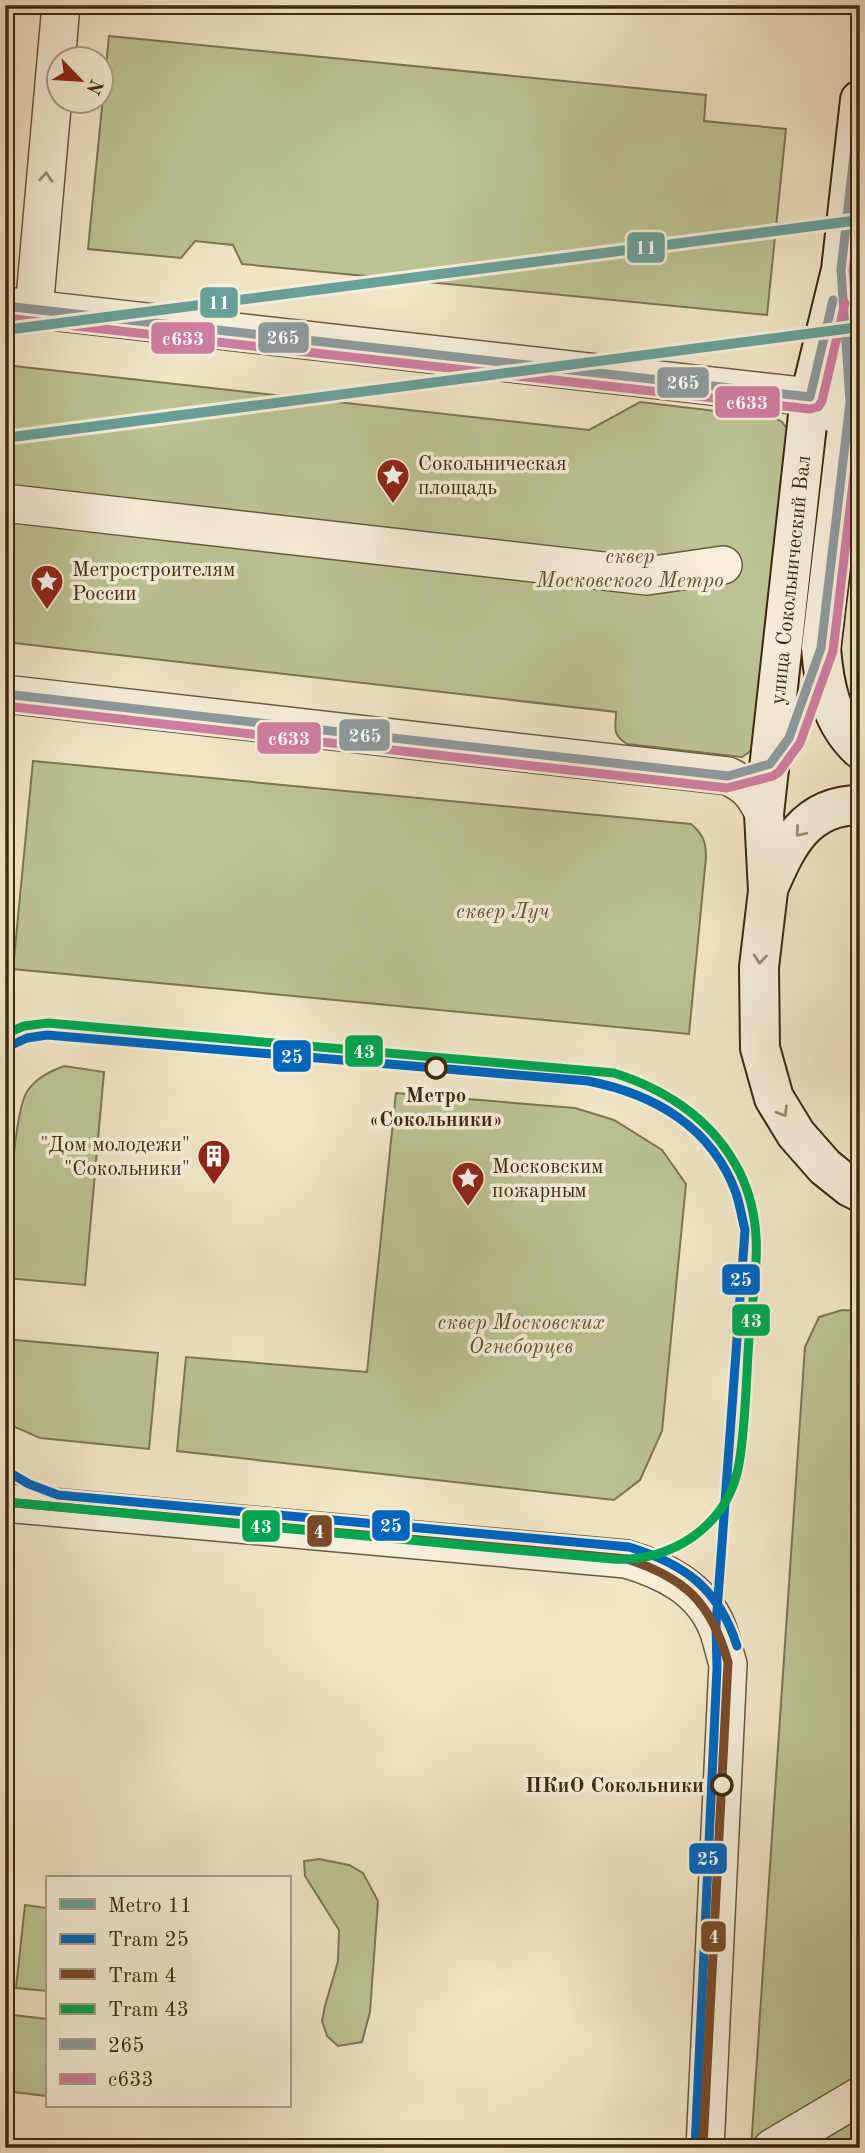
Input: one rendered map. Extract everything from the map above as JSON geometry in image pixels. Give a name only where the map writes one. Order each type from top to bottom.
[{"type":"main road","name":"улица Сокольнический Вал","points":[[860,100],[841,270],[810,397],[764,814],[768,891],[759,967],[760,1048],[774,1098],[796,1134],[825,1167],[849,1187],[860,1192]]},
{"type":"main road","name":"улица Сокольнический Вал","points":[[841,270],[850,402],[821,648],[823,680],[832,711],[852,741],[860,748]]},
{"type":"main road","points":[[768,891],[780,861],[796,835],[812,818],[832,808],[860,805]]},
{"type":"street","points":[[61,5],[20,308],[810,397],[822,401],[832,409],[838,427],[841,474]]},
{"type":"street","points":[[5,503],[647,576],[723,565]]},
{"type":"street","points":[[5,694],[728,776],[745,784],[764,814]]},
{"type":"street","points":[[5,1503],[626,1559],[666,1574],[699,1598],[716,1625],[728,1664],[705,2148]]},
{"type":"street","points":[[772,2148],[860,2096]]},
{"type":"green space","points":[[109,36],[706,95],[704,121],[786,129],[767,315],[242,264],[233,245],[195,241],[181,258],[88,249],[101,116],[116,116],[116,46],[108,46]]},
{"type":"green space","name":"сквер Московского Метро","points":[[5,365],[589,430],[640,402],[775,418],[789,431],[752,750],[742,757],[627,744],[616,734],[616,712],[14,643],[5,648]]},
{"type":"green space","name":"сквер Луч","points":[[33,761],[691,824],[703,839],[706,857],[689,1034],[13,969]]},
{"type":"green space","points":[[64,1066],[104,1072],[85,1285],[6,1278],[14,1150],[22,1103],[28,1090],[36,1082]]},
{"type":"green space","name":"сквер Московских Огнеборцев","points":[[396,1093],[575,1108],[614,1120],[662,1150],[686,1184],[662,1431],[640,1480],[614,1500],[177,1451],[186,1357],[367,1372]]},
{"type":"green space","points":[[842,1310],[860,1311],[860,2148],[751,2148],[805,1347],[819,1317]]},
{"type":"green space","points":[[5,1339],[158,1353],[149,1449],[40,1438],[15,1427],[5,1416]]},
{"type":"green space","points":[[319,1859],[349,1865],[363,1873],[378,1901],[370,2012],[362,2042],[338,2046],[327,2036],[322,2021],[338,1961],[339,1930],[305,1876],[304,1861]]},
{"type":"green space","points":[[25,1905],[46,1908],[46,1991],[16,1988]]},
{"type":"green space","points":[[13,2015],[46,2019],[46,2096],[5,2091]]},
{"type":"metro line","name":"11","points":[[5,330],[860,220]]},
{"type":"metro line","name":"11","points":[[5,438],[860,327]]},
{"type":"tram line","name":"43","points":[[5,1034],[24,1026],[48,1023],[614,1073],[670,1098],[687,1109],[716,1137],[739,1171],[748,1192],[756,1233],[743,1433],[733,1486],[723,1506],[710,1522],[694,1536],[655,1555],[612,1559],[5,1502]]},
{"type":"tram line","name":"25","points":[[5,1048],[27,1038],[47,1035],[588,1081],[636,1095],[658,1105],[678,1117],[712,1149],[736,1193],[745,1230],[716,1625],[717,1668],[695,2148]]},
{"type":"tram line","name":"25","points":[[5,1470],[29,1484],[58,1495],[629,1547],[667,1562],[697,1582],[710,1594],[720,1609],[737,1646]]},
{"type":"tram line","name":"4","points":[[5,1502],[627,1559],[665,1575],[693,1595],[713,1623],[728,1662],[703,2147]]},
{"type":"transit line","name":"265","points":[[5,694],[728,776],[770,764],[789,738],[821,648],[850,402],[841,270],[860,102]]},
{"type":"transit line","name":"с633","points":[[860,213],[853,270],[860,365]]},
{"type":"transit line","name":"265","points":[[5,306],[810,397],[833,300]]},
{"type":"transit line","name":"с633","points":[[5,318],[810,409],[818,407],[822,401],[845,303]]},
{"type":"transit line","name":"с633","points":[[5,706],[727,788],[773,776],[779,772],[800,743],[833,651],[860,424]]},
{"type":"place","name":"Сокольническая площадь","points":[[393,505]]},
{"type":"place","name":"Метростроителям России","points":[[47,611]]},
{"type":"place","name":"Метро «Сокольники»","points":[[436,1068]]},
{"type":"place","name":"\"Дом молодежи\" \"Сокольники\"","points":[[214,1186]]},
{"type":"place","name":"Московским пожарным","points":[[468,1208]]},
{"type":"place","name":"ПКиО Сокольники","points":[[722,1785]]}]
